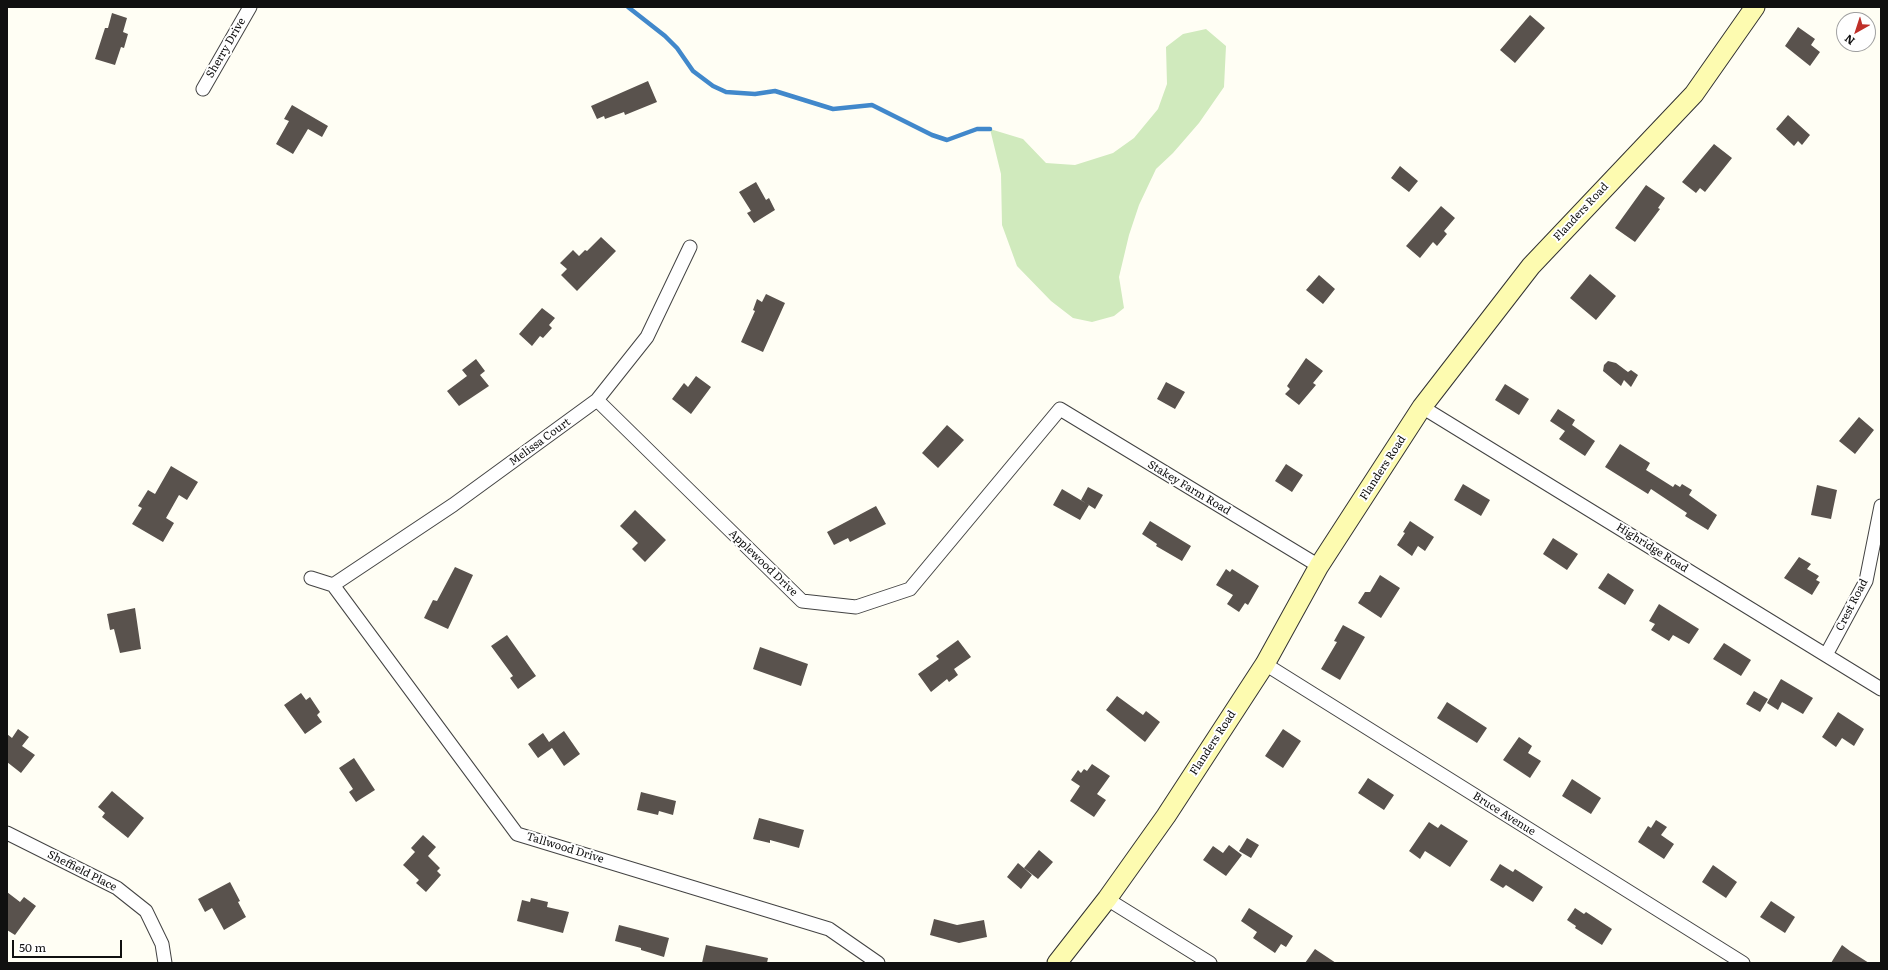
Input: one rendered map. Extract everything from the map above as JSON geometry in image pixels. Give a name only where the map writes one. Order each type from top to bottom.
[{"type":"street","name":"Sherry Drive","points":[[203,89],[250,7]]},
{"type":"street","name":"Flanders Road","points":[[1057,963],[1107,899],[1166,816],[1265,664],[1319,566],[1422,406],[1531,266],[1694,94],[1755,7]]},
{"type":"street","name":"Melissa Court","points":[[333,584],[453,505],[597,400],[647,337],[690,247]]},
{"type":"street","name":"Applewood Drive","points":[[597,400],[802,601],[856,607],[910,589],[1060,410]]},
{"type":"street","name":"Highridge Road","points":[[1422,406],[1881,689]]},
{"type":"street","name":"Stakey Farm Road","points":[[1060,410],[1319,566]]},
{"type":"street","name":"Crest Road","points":[[1826,655],[1866,581],[1881,506]]},
{"type":"street","points":[[311,578],[333,584]]},
{"type":"street","name":"Tallwood Drive","points":[[333,584],[517,834],[829,929],[878,963]]},
{"type":"street","name":"Bruce Avenue","points":[[1265,664],[1743,963]]},
{"type":"street","name":"Sheffield Place","points":[[7,833],[117,888],[146,911],[162,944],[165,963]]},
{"type":"street","points":[[1107,899],[1210,963]]},
{"type":"green space","points":[[1206,29],[1226,46],[1224,87],[1199,123],[1173,153],[1156,169],[1139,205],[1129,235],[1119,277],[1124,308],[1114,316],[1092,322],[1073,318],[1051,301],[1017,266],[1002,225],[1001,174],[990,129],[1023,139],[1046,163],[1075,165],[1113,153],[1134,138],[1158,109],[1167,84],[1166,47],[1183,34]]},
{"type":"building","points":[[112,13],[127,18],[123,32],[128,34],[124,48],[121,47],[115,65],[95,59],[105,28],[108,28]]},
{"type":"building","points":[[1530,15],[1545,28],[1515,63],[1500,50]]},
{"type":"building","points":[[1798,27],[1815,39],[1811,45],[1820,52],[1810,66],[1785,46]]},
{"type":"building","points":[[648,81],[657,102],[625,115],[624,112],[605,119],[604,116],[597,119],[591,106]]},
{"type":"building","points":[[292,105],[328,126],[322,137],[308,129],[293,154],[276,144],[289,121],[284,119]]},
{"type":"building","points":[[1788,115],[1810,135],[1802,145],[1798,141],[1794,146],[1776,129]]},
{"type":"building","points":[[1714,144],[1732,158],[1705,192],[1700,188],[1696,193],[1682,182]]},
{"type":"building","points":[[1400,166],[1418,181],[1409,192],[1391,178]]},
{"type":"building","points":[[756,182],[766,200],[769,198],[775,210],[754,223],[747,213],[751,211],[739,192]]},
{"type":"building","points":[[1646,185],[1665,198],[1658,208],[1660,209],[1635,242],[1615,228]]},
{"type":"building","points":[[1441,206],[1455,218],[1444,231],[1447,234],[1437,246],[1433,242],[1420,258],[1406,246]]},
{"type":"building","points":[[601,237],[616,251],[577,291],[561,275],[567,269],[560,263],[573,250],[579,256],[585,250],[587,251]]},
{"type":"building","points":[[1590,274],[1616,296],[1596,320],[1570,298]]},
{"type":"building","points":[[1319,275],[1335,289],[1323,304],[1306,290]]},
{"type":"building","points":[[766,294],[785,303],[763,352],[741,342],[755,311],[753,310],[757,299],[762,302]]},
{"type":"building","points":[[542,308],[555,318],[549,325],[552,328],[543,338],[540,336],[532,346],[519,334]]},
{"type":"building","points":[[1306,358],[1323,371],[1313,383],[1316,385],[1299,405],[1285,394],[1290,389],[1287,386]]},
{"type":"building","points":[[476,359],[485,371],[480,375],[489,386],[459,406],[447,391],[467,376],[462,370]]},
{"type":"building","points":[[1608,361],[1616,363],[1628,372],[1631,370],[1638,375],[1631,387],[1624,380],[1621,386],[1603,371],[1604,365]]},
{"type":"building","points":[[696,376],[711,387],[691,414],[672,399],[684,383],[688,387]]},
{"type":"building","points":[[1166,382],[1185,392],[1175,409],[1157,399]]},
{"type":"building","points":[[1505,384],[1529,399],[1519,415],[1495,400]]},
{"type":"building","points":[[1558,409],[1575,420],[1572,425],[1595,441],[1585,456],[1559,439],[1565,431],[1550,421]]},
{"type":"building","points":[[1859,417],[1874,430],[1855,454],[1839,441]]},
{"type":"building","points":[[947,425],[964,440],[938,468],[922,453]]},
{"type":"building","points":[[1620,444],[1650,463],[1646,470],[1673,487],[1675,484],[1680,487],[1682,484],[1692,490],[1689,495],[1717,515],[1708,530],[1685,516],[1687,513],[1651,489],[1648,494],[1605,467]]},
{"type":"building","points":[[1286,464],[1303,475],[1292,492],[1275,481]]},
{"type":"building","points":[[171,466],[198,482],[187,500],[179,495],[166,518],[174,523],[163,542],[132,524],[142,508],[138,506],[148,490],[155,494]]},
{"type":"building","points":[[1463,484],[1490,500],[1481,516],[1454,500]]},
{"type":"building","points":[[1817,485],[1837,490],[1831,519],[1811,515]]},
{"type":"building","points":[[1088,487],[1103,495],[1095,509],[1081,500]]},
{"type":"building","points":[[1062,489],[1089,505],[1080,520],[1053,505]]},
{"type":"building","points":[[876,506],[886,524],[850,542],[848,538],[834,545],[827,532]]},
{"type":"building","points":[[635,510],[666,540],[645,562],[632,549],[638,543],[620,526]]},
{"type":"building","points":[[1150,521],[1191,546],[1182,561],[1156,546],[1157,544],[1142,534]]},
{"type":"building","points":[[1410,521],[1434,537],[1425,551],[1418,546],[1412,556],[1397,545],[1405,533],[1403,532]]},
{"type":"building","points":[[1553,538],[1578,554],[1567,570],[1543,554]]},
{"type":"building","points":[[1799,557],[1811,564],[1807,569],[1819,576],[1816,580],[1820,582],[1812,595],[1784,578]]},
{"type":"building","points":[[455,567],[473,575],[448,629],[424,618],[433,600],[437,601]]},
{"type":"building","points":[[1226,569],[1230,572],[1232,569],[1259,586],[1248,605],[1245,603],[1239,612],[1227,604],[1233,595],[1216,585]]},
{"type":"building","points":[[1608,573],[1634,590],[1625,605],[1598,588]]},
{"type":"building","points":[[1380,575],[1400,588],[1381,618],[1358,603],[1365,592],[1370,592]]},
{"type":"building","points":[[1659,604],[1699,629],[1689,644],[1673,635],[1669,641],[1651,630],[1655,624],[1649,621]]},
{"type":"building","points":[[135,608],[141,649],[120,653],[114,629],[110,630],[107,614]]},
{"type":"building","points":[[1343,625],[1365,637],[1340,680],[1321,669],[1337,642],[1334,641]]},
{"type":"building","points":[[507,635],[536,676],[518,689],[510,678],[513,676],[491,646]]},
{"type":"building","points":[[958,640],[971,657],[954,669],[958,675],[949,682],[947,679],[931,692],[918,674],[939,659],[936,656]]},
{"type":"building","points":[[1724,643],[1751,660],[1741,676],[1713,659]]},
{"type":"building","points":[[760,647],[808,664],[801,686],[753,669]]},
{"type":"building","points":[[1781,679],[1813,698],[1803,714],[1782,702],[1778,710],[1767,703]]},
{"type":"building","points":[[1754,691],[1768,699],[1760,712],[1746,704]]},
{"type":"building","points":[[301,693],[306,700],[310,697],[320,712],[317,715],[322,722],[305,734],[284,705]]},
{"type":"building","points":[[1117,696],[1143,715],[1146,711],[1160,722],[1145,742],[1106,710]]},
{"type":"building","points":[[1447,702],[1487,728],[1477,743],[1437,718]]},
{"type":"building","points":[[1838,712],[1864,729],[1854,746],[1842,738],[1836,747],[1822,737]]},
{"type":"building","points":[[18,729],[29,737],[22,746],[35,755],[21,773],[7,762],[7,734],[12,738]]},
{"type":"building","points":[[1283,729],[1301,741],[1283,768],[1265,756]]},
{"type":"building","points":[[564,731],[580,754],[564,766],[552,748],[538,758],[528,744],[543,733],[549,742]]},
{"type":"building","points":[[1519,737],[1532,746],[1528,753],[1541,761],[1530,778],[1503,760]]},
{"type":"building","points":[[354,758],[375,790],[356,802],[349,792],[353,789],[339,768]]},
{"type":"building","points":[[1092,764],[1110,776],[1097,794],[1106,800],[1094,817],[1070,801],[1080,786],[1071,780],[1078,770],[1081,773],[1084,769],[1087,771]]},
{"type":"building","points":[[1368,778],[1394,795],[1384,810],[1358,793]]},
{"type":"building","points":[[1572,779],[1601,798],[1591,814],[1562,796]]},
{"type":"building","points":[[112,791],[144,818],[128,838],[102,817],[105,813],[98,807]]},
{"type":"building","points":[[641,792],[676,801],[673,815],[659,811],[658,815],[637,810]]},
{"type":"building","points":[[759,818],[804,830],[799,848],[770,840],[770,843],[753,839]]},
{"type":"building","points":[[1656,820],[1667,827],[1661,835],[1674,844],[1664,859],[1638,842],[1648,826],[1651,828]]},
{"type":"building","points":[[1429,822],[1438,828],[1441,824],[1468,841],[1450,867],[1425,851],[1420,859],[1409,851]]},
{"type":"building","points":[[423,835],[436,847],[428,856],[440,868],[437,871],[441,875],[426,892],[416,883],[419,880],[403,865],[415,852],[411,848]]},
{"type":"building","points":[[1247,838],[1259,845],[1251,858],[1239,851]]},
{"type":"building","points":[[1229,845],[1242,855],[1226,876],[1203,860],[1213,846],[1223,853]]},
{"type":"building","points":[[1039,850],[1053,862],[1038,879],[1024,868]]},
{"type":"building","points":[[1018,863],[1032,875],[1021,889],[1007,877]]},
{"type":"building","points":[[1500,864],[1513,872],[1515,869],[1543,887],[1533,902],[1506,885],[1503,888],[1490,880]]},
{"type":"building","points":[[1713,865],[1737,882],[1726,898],[1702,882]]},
{"type":"building","points":[[230,882],[246,917],[224,930],[212,908],[205,912],[198,899]]},
{"type":"building","points":[[7,892],[20,902],[24,897],[36,906],[15,935],[7,930]]},
{"type":"building","points":[[531,898],[548,902],[547,907],[569,912],[563,933],[517,921],[522,900],[530,902]]},
{"type":"building","points":[[1771,901],[1795,917],[1785,933],[1760,917]]},
{"type":"building","points":[[1249,908],[1293,936],[1286,947],[1281,944],[1275,953],[1253,938],[1257,932],[1241,921]]},
{"type":"building","points":[[1575,908],[1584,914],[1586,912],[1612,929],[1602,945],[1575,928],[1576,926],[1567,920]]},
{"type":"building","points":[[934,919],[957,925],[984,920],[987,937],[959,943],[930,935]]},
{"type":"building","points":[[619,925],[669,938],[664,957],[641,950],[641,948],[615,941]]},
{"type":"building","points":[[706,945],[768,958],[767,963],[702,963]]},
{"type":"building","points":[[1842,945],[1850,951],[1869,963],[1831,963]]},
{"type":"building","points":[[1315,949],[1336,963],[1305,963]]},
{"type":"waterway","points":[[628,7],[665,36],[677,48],[693,71],[713,86],[726,92],[755,94],[775,91],[833,109],[872,105],[932,135],[947,140],[977,129],[990,129]]}]
